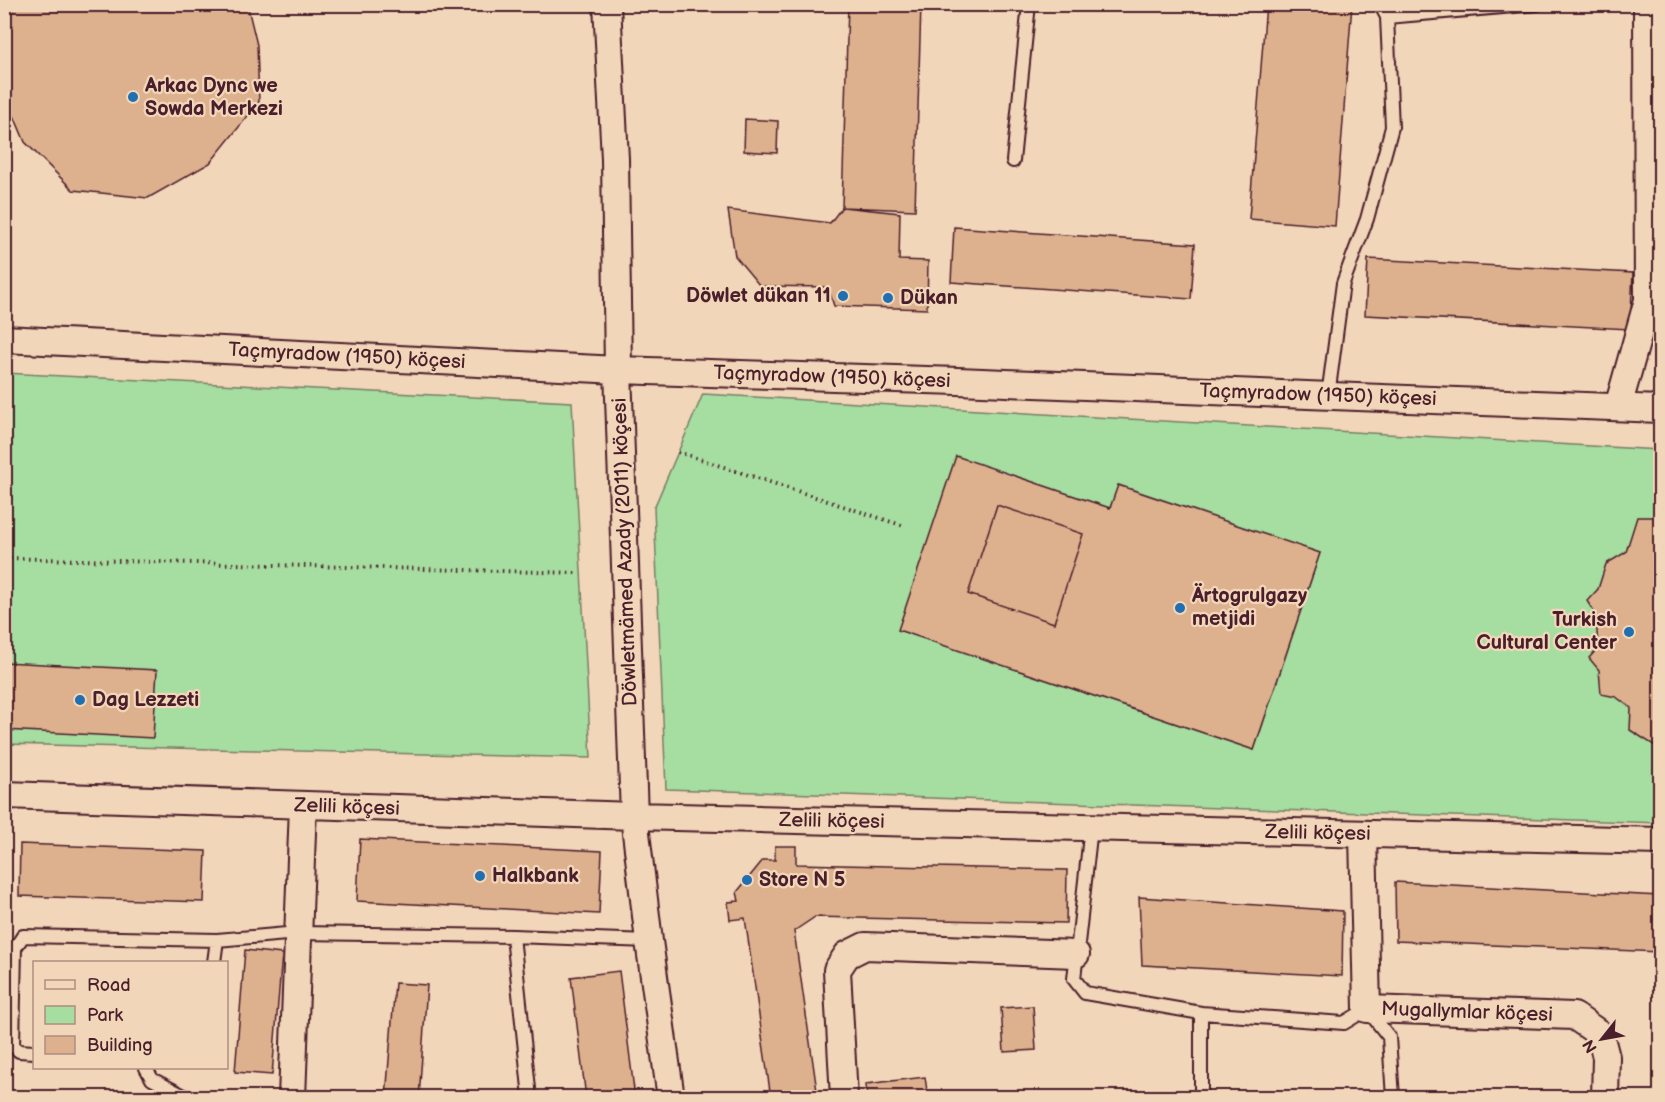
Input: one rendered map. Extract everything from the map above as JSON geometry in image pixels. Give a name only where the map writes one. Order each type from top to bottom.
[{"type":"street","name":"Döwletmämed Azady (2011) köçesi","points":[[607,4],[615,159],[618,370],[634,816],[671,1098]]},
{"type":"street","points":[[1618,407],[1648,300],[1647,4]]},
{"type":"street","name":"Taçmyradow (1950) köçesi","points":[[4,339],[618,370],[946,380],[1660,409]]},
{"type":"street","name":"Zelili köçesi","points":[[4,795],[634,816],[1660,841]]},
{"type":"street","points":[[292,1098],[303,806]]},
{"type":"street","name":"Mugallymlar köçesi","points":[[1363,834],[1367,1009],[1574,1016],[1600,1034],[1606,1058],[1605,1098]]},
{"type":"street","points":[[844,1098],[837,970],[847,955],[865,946],[1076,954]]},
{"type":"lane","points":[[1013,161],[1029,4]]},
{"type":"lane","points":[[1328,396],[1343,283],[1367,219],[1392,127],[1387,17],[1380,4]]},
{"type":"lane","points":[[1387,17],[1537,4]]},
{"type":"lane","points":[[1091,827],[1074,979],[1085,993],[1201,1013],[1344,1023],[1367,1009],[1389,1037],[1394,1098]]},
{"type":"lane","points":[[33,1052],[19,1051],[13,1046],[15,948],[23,936],[217,940],[298,933],[513,936],[649,941]]},
{"type":"lane","points":[[513,936],[530,1098]]},
{"type":"lane","points":[[214,961],[217,940]]},
{"type":"lane","points":[[1201,1013],[1201,1098]]},
{"type":"lane","points":[[147,1069],[152,1079],[188,1098]]},
{"type":"path","points":[[678,452],[904,526]]},
{"type":"path","points":[[4,558],[578,573]]},
{"type":"green space","points":[[4,373],[572,402],[591,758],[5,744]]},
{"type":"green space","points":[[703,394],[1660,450],[1660,823],[666,789],[654,508]],"holes":[[[1119,485],[1320,553],[1254,750],[899,630],[1110,508]]]},
{"type":"building","name":"Arkac Dync we Sowda Merkezi","points":[[17,4],[247,4],[257,45],[259,102],[210,163],[148,198],[73,190],[25,142],[4,92],[4,21]]},
{"type":"building","points":[[848,4],[921,4],[915,210],[842,207]]},
{"type":"building","points":[[1266,4],[1352,4],[1335,226],[1249,219]]},
{"type":"building","points":[[745,119],[778,121],[777,153],[744,151]]},
{"type":"building","points":[[842,207],[900,213],[899,260],[928,261],[927,309],[834,306],[828,287],[760,286],[735,256],[728,210],[830,223]]},
{"type":"building","points":[[954,227],[1195,244],[1191,299],[951,282]]},
{"type":"building","points":[[1368,259],[1633,273],[1630,329],[1365,315]]},
{"type":"building","name":"Ärtogrulgazy metjidi","points":[[956,456],[1110,508],[1118,485],[1320,553],[1254,750],[898,630]],"holes":[[[997,505],[1083,534],[1054,623],[968,594]]]},
{"type":"building","points":[[997,505],[1083,534],[1054,623],[968,594]]},
{"type":"building","name":"Turkish Cultural Center","points":[[1637,517],[1660,517],[1660,749],[1630,730],[1631,708],[1616,697],[1601,694],[1599,670],[1589,658],[1598,648],[1596,615],[1587,601],[1598,589],[1606,564],[1626,552]]},
{"type":"building","name":"Dag Lezzeti","points":[[4,662],[157,670],[153,738],[4,730]]},
{"type":"building","name":"Halkbank","points":[[360,839],[602,851],[599,914],[357,901]]},
{"type":"building","points":[[20,844],[206,851],[204,902],[19,896]]},
{"type":"building","points":[[775,846],[796,846],[796,864],[1067,870],[1066,923],[815,917],[794,931],[818,1098],[771,1098],[745,918],[730,920],[728,902],[739,901],[737,892],[763,860],[775,860]]},
{"type":"building","points":[[1395,882],[1660,896],[1660,952],[1396,941]]},
{"type":"building","points":[[1139,897],[1343,911],[1342,976],[1142,965]]},
{"type":"building","points":[[245,950],[282,954],[272,1075],[235,1072]]},
{"type":"building","points":[[619,971],[635,1098],[586,1098],[571,977]]},
{"type":"building","points":[[395,983],[427,985],[419,1098],[386,1098]]},
{"type":"building","points":[[1033,1006],[1036,1050],[1004,1052],[1001,1008]]},
{"type":"building","points":[[925,1077],[928,1098],[867,1098],[866,1084]]},
{"type":"building","points":[[4,1091],[132,1098],[4,1098]]},
{"type":"place","name":"Arkac Dync we Sowda Merkezi","points":[[133,97]]},
{"type":"place","name":"Döwlet dükan 11","points":[[843,296]]},
{"type":"place","name":"Dükan","points":[[888,298]]},
{"type":"place","name":"Ärtogrulgazy metjidi","points":[[1180,608]]},
{"type":"place","name":"Turkish Cultural Center","points":[[1629,632]]},
{"type":"place","name":"Dag Lezzeti","points":[[80,700]]},
{"type":"place","name":"Halkbank","points":[[480,876]]},
{"type":"place","name":"Store N 5","points":[[747,880]]}]
